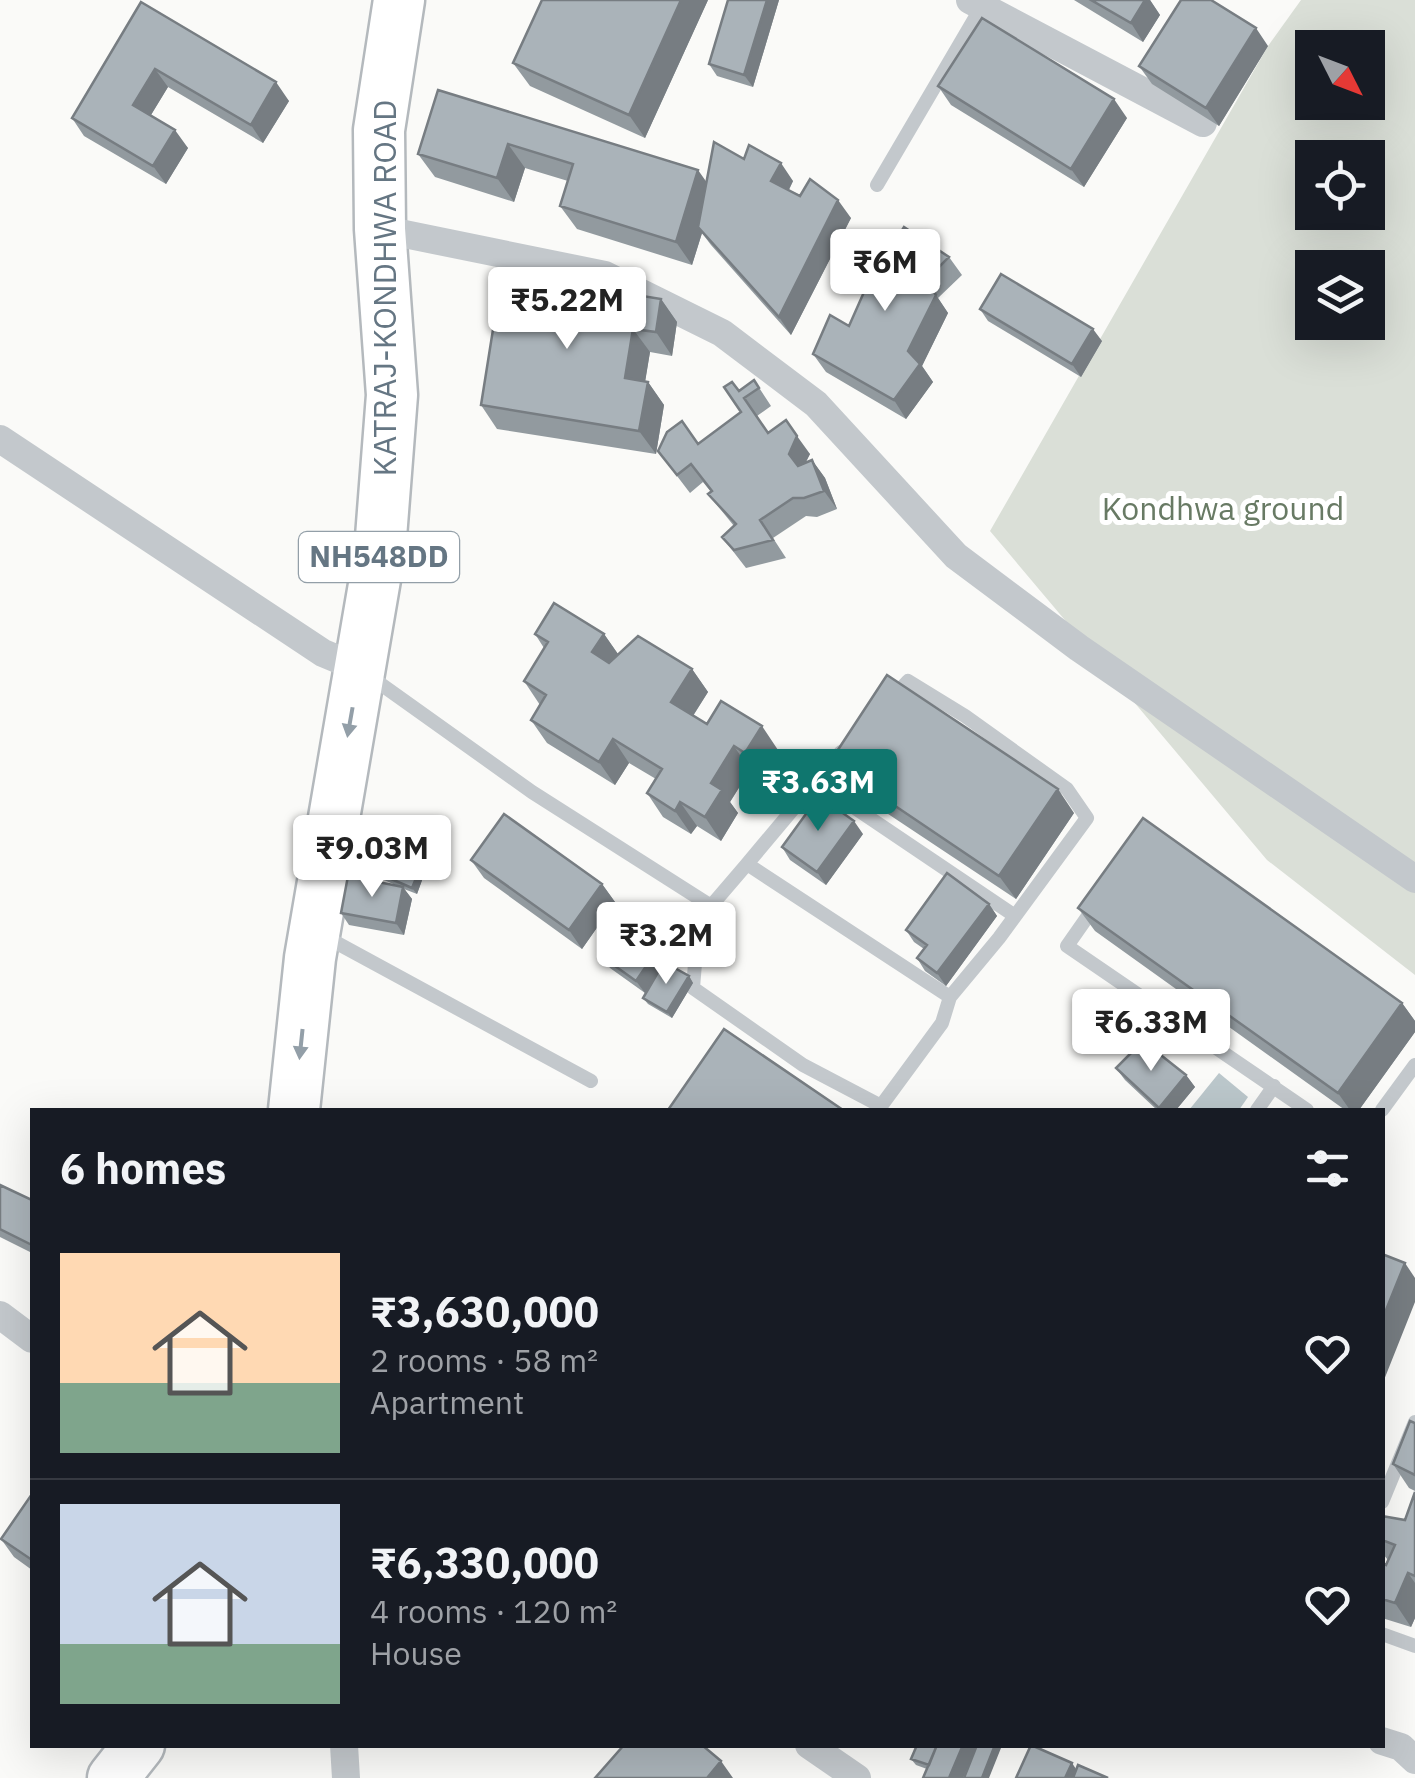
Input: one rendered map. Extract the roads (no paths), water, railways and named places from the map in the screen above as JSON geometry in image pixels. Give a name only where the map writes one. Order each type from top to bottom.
[{"type":"highway","name":"KATRAJ-KONDHWA ROAD","points":[[294,1108],[314,930],[380,550],[392,396],[380,229],[379,130],[399,0]]},
{"type":"highway","points":[[113,1778],[138,1748]]},
{"type":"street","points":[[976,3],[1203,123]]},
{"type":"street","points":[[380,229],[606,276],[722,333],[816,404],[956,556],[1078,648],[1415,880]]},
{"type":"street","points":[[0,439],[323,653],[359,668]]},
{"type":"street","points":[[0,1316],[30,1338]]},
{"type":"street","points":[[1385,1742],[1401,1747],[1415,1760]]},
{"type":"street","points":[[344,1748],[346,1778]]},
{"type":"street","points":[[812,1748],[857,1778]]},
{"type":"lane","points":[[877,185],[976,3]]},
{"type":"lane","points":[[359,668],[532,792],[711,906]]},
{"type":"lane","points":[[855,736],[711,906],[696,950],[693,988],[803,1065],[881,1106],[942,1023],[950,998],[1016,916],[1086,818],[1067,789],[908,681],[882,709]]},
{"type":"lane","points":[[816,782],[1016,916]]},
{"type":"lane","points":[[747,864],[950,998]]},
{"type":"lane","points":[[1100,899],[1067,946],[1305,1108]]},
{"type":"lane","points":[[314,930],[591,1081]]},
{"type":"lane","points":[[1383,1108],[1415,1065]]},
{"type":"lane","points":[[1259,1108],[1274,1086]]},
{"type":"lane","points":[[1385,1495],[1415,1422]]},
{"type":"lane","points":[[1385,1635],[1415,1646]]},
{"type":"park label","name":"Kondhwa ground","points":[[1223,509]]}]
